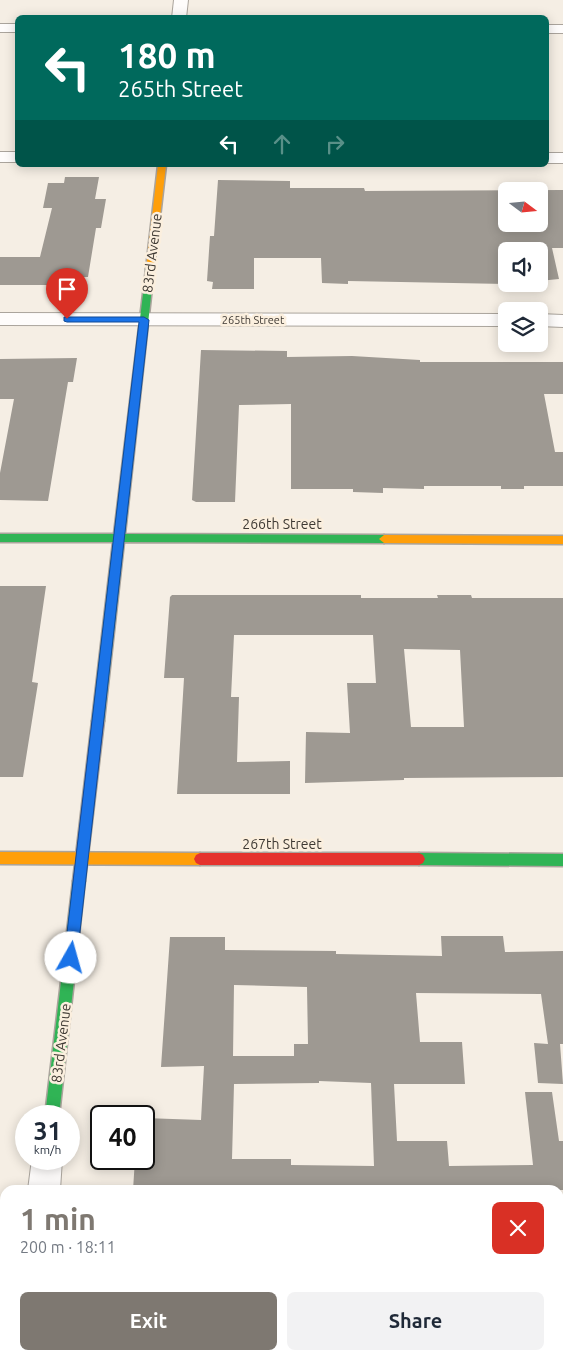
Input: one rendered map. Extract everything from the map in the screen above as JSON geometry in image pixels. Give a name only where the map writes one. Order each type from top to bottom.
[{"type":"street","points":[[179,15],[181,0]]},
{"type":"street","points":[[0,28],[15,28]]},
{"type":"street","points":[[549,29],[563,29]]},
{"type":"street","points":[[0,157],[15,157]]},
{"type":"street","points":[[549,158],[563,158]]},
{"type":"street","name":"83rd Avenue","points":[[53,1105],[162,167]]},
{"type":"street","name":"265th Street","points":[[0,319],[498,320]]},
{"type":"street","points":[[548,320],[563,320]]},
{"type":"street","name":"266th Street","points":[[0,538],[563,540]]},
{"type":"street","name":"267th Street","points":[[0,858],[563,860]]},
{"type":"street","points":[[44,1185],[46,1170]]},
{"type":"building","points":[[65,177],[99,177],[95,199],[106,199],[101,228],[96,228],[88,277],[75,277],[74,285],[0,285],[0,257],[40,257],[52,208],[43,208],[48,183],[64,183]]},
{"type":"building","points":[[218,180],[290,181],[290,188],[364,188],[365,191],[498,190],[498,232],[548,232],[548,190],[563,190],[563,248],[552,248],[559,279],[548,280],[548,242],[498,242],[498,284],[348,281],[348,284],[322,283],[321,258],[254,258],[254,289],[212,289],[213,282],[207,281],[210,236],[214,236]]},
{"type":"building","points":[[201,350],[287,351],[287,357],[352,356],[420,360],[420,362],[563,362],[563,394],[544,394],[555,452],[563,452],[563,486],[524,486],[524,489],[501,489],[501,486],[424,486],[424,489],[383,488],[383,493],[353,492],[353,489],[291,489],[291,404],[239,405],[235,502],[196,502],[192,500]]},
{"type":"building","points":[[77,358],[73,382],[68,382],[48,501],[0,500],[0,473],[14,399],[0,399],[0,359]]},
{"type":"building","points":[[0,586],[46,586],[32,682],[38,683],[23,777],[0,777]]},
{"type":"building","points":[[172,595],[361,595],[361,598],[438,598],[437,595],[471,595],[472,598],[563,598],[563,777],[404,778],[404,780],[305,783],[306,732],[350,733],[347,683],[376,683],[373,635],[234,635],[231,697],[239,697],[237,762],[290,761],[290,794],[177,794],[184,678],[164,678],[170,597]],"holes":[[[404,649],[460,650],[464,727],[411,727]]]},
{"type":"building","points":[[441,936],[503,936],[505,952],[563,951],[563,1044],[560,1044],[563,1084],[538,1083],[534,1043],[548,1044],[541,994],[416,993],[420,1042],[462,1042],[465,1084],[394,1084],[397,1141],[447,1141],[449,1166],[533,1165],[525,1092],[552,1092],[559,1141],[563,1141],[563,1185],[133,1185],[134,1170],[155,1170],[155,1118],[201,1120],[204,1066],[161,1067],[170,937],[225,937],[225,950],[336,951],[336,954],[442,956]],"holes":[[[234,985],[307,987],[308,1044],[294,1044],[294,1056],[233,1056]],[[319,1081],[371,1083],[374,1166],[291,1165],[291,1159],[232,1159],[234,1084],[319,1083]]]},
{"type":"traffic: fast","points":[[98,721],[150,269]]},
{"type":"traffic: fast","points":[[0,538],[384,539]]},
{"type":"traffic: fast","points":[[419,859],[563,860]]},
{"type":"traffic: fast","points":[[53,1105],[79,881]]},
{"type":"traffic: slow","points":[[150,269],[162,167]]},
{"type":"traffic: slow","points":[[384,539],[563,540]]},
{"type":"traffic: slow","points":[[0,858],[200,859]]},
{"type":"traffic: jam","points":[[79,881],[98,721]]},
{"type":"traffic: jam","points":[[200,859],[419,859]]},
{"type":"route","points":[[67,319],[144,320],[71,958]]}]
